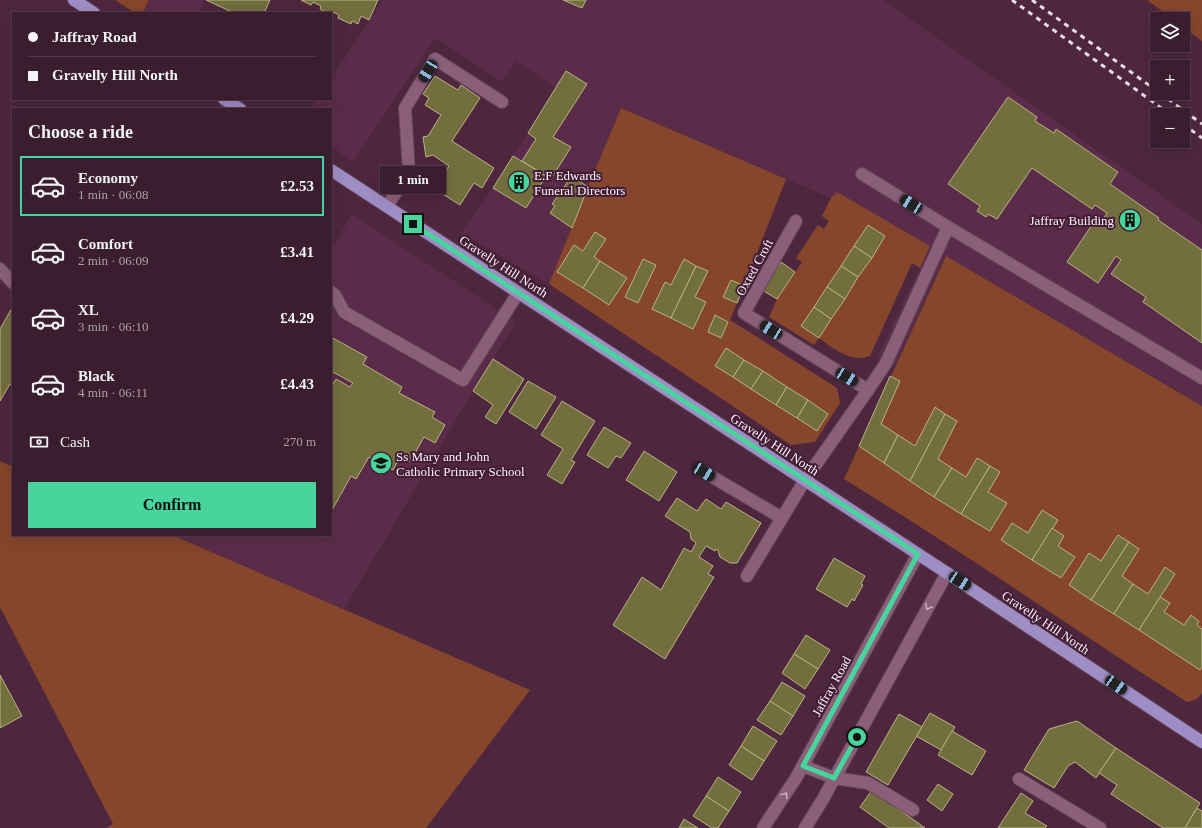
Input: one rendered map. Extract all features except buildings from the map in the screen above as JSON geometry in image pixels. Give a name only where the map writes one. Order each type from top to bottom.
[{"type":"main road","points":[[74,0],[92,12]]},
{"type":"main road","points":[[226,100],[238,108]]},
{"type":"main road","name":"Gravelly Hill North","points":[[332,171],[947,573],[1202,742]]},
{"type":"street","points":[[387,206],[409,173],[405,108],[436,59],[502,102]]},
{"type":"street","points":[[862,174],[948,227],[1202,378]]},
{"type":"street","name":"Oxted Croft","points":[[796,221],[744,313],[868,390]]},
{"type":"street","points":[[746,576],[805,480],[886,363],[948,227]]},
{"type":"street","points":[[0,269],[12,282]]},
{"type":"street","points":[[332,293],[335,295],[344,312],[462,380],[518,292]]},
{"type":"street","points":[[704,472],[782,518]]},
{"type":"street","name":"Jaffray Road","points":[[763,828],[803,766],[918,554]]},
{"type":"street","points":[[805,828],[947,573]]},
{"type":"street","points":[[803,766],[834,778],[868,783],[913,810]]},
{"type":"street","points":[[1019,779],[1094,827]]},
{"type":"shaded area","points":[[115,0],[149,0],[143,12],[133,12]]},
{"type":"shaded area","points":[[149,0],[204,0],[198,12],[143,12]]},
{"type":"shaded area","points":[[382,0],[883,0],[1202,224],[1202,406],[946,256],[895,366],[876,359],[930,246],[837,192],[831,198],[621,108],[549,284],[461,233],[493,188],[556,88],[516,61],[502,82],[435,38],[353,162],[332,148],[332,108],[311,108],[316,100],[332,100],[332,77]]},
{"type":"shaded area","points":[[1147,0],[1202,0],[1202,41],[1190,32],[1190,12],[1163,12]]},
{"type":"shaded area","points":[[621,108],[786,179],[730,320],[837,388],[840,403],[815,442],[791,445],[549,284]]},
{"type":"shaded area","points":[[837,192],[930,246],[920,268],[912,263],[870,356],[863,358],[856,358],[843,354],[819,338],[814,345],[769,317],[777,299],[802,262],[796,258],[818,225],[824,229],[829,221],[822,216],[831,198]]},
{"type":"shaded area","name":"Ss Mary and John Catholic Primary School","points":[[352,214],[516,322],[473,391],[344,609],[174,536],[332,536],[332,247]]},
{"type":"shaded area","points":[[946,256],[1202,406],[1202,693],[1196,699],[1187,702],[930,533],[844,479]]},
{"type":"shaded area","points":[[0,461],[12,467],[12,536],[174,536],[530,690],[426,828],[106,828],[113,824],[0,607]]},
{"type":"railway","points":[[1012,0],[1161,108]]},
{"type":"railway","points":[[1032,0],[1150,86]]},
{"type":"railway","points":[[1169,100],[1202,124]]},
{"type":"railway","points":[[1190,129],[1202,138]]},
{"type":"place","name":"E.F Edwards Funeral Directors","points":[[519,182]]},
{"type":"place","name":"Jaffray Building","points":[[1130,220]]},
{"type":"place","name":"Ss Mary and John Catholic Primary School","points":[[381,463]]},
{"type":"route","points":[[413,224],[918,554],[803,766],[834,778],[857,737]]}]
